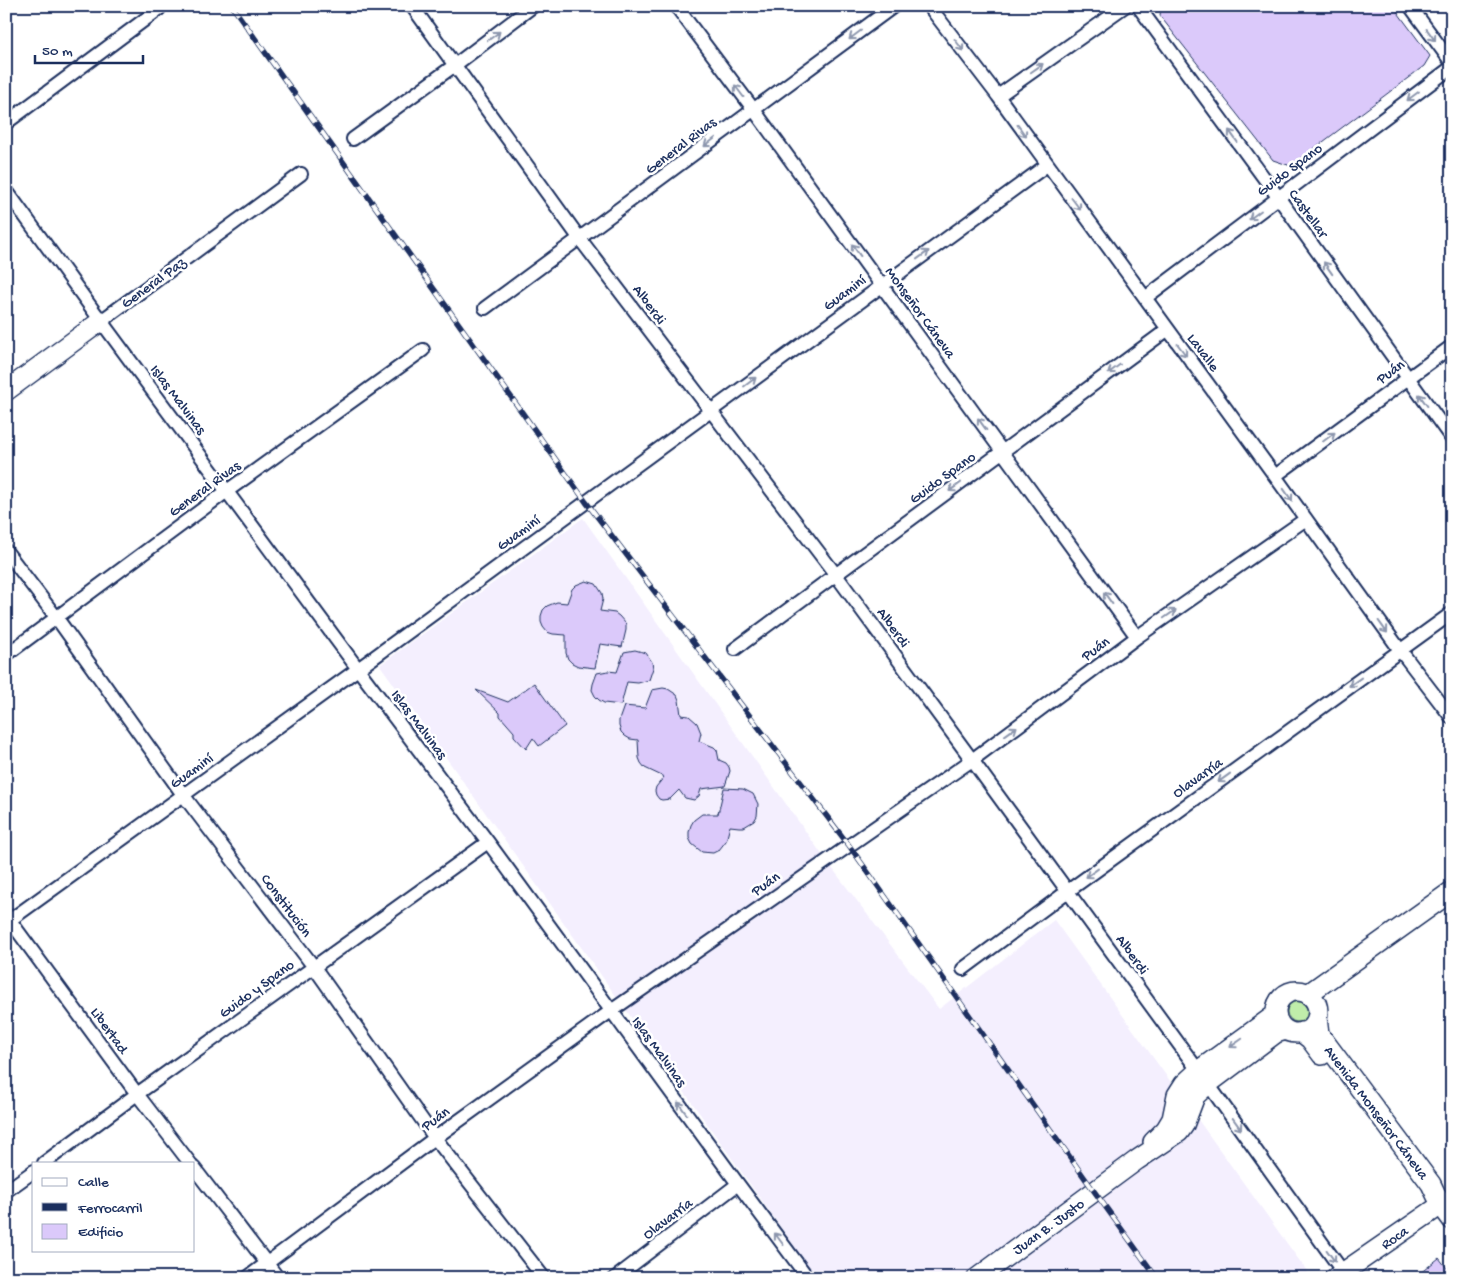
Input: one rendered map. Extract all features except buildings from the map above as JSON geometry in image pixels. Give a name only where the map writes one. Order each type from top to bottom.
[{"type":"main road","name":"General Paz","points":[[6,390],[101,321]]},
{"type":"main road","points":[[1313,1005],[1302,991],[1295,990],[1288,992],[1278,1001],[1287,1026],[1310,1028],[1313,1005],[1452,892]]},
{"type":"main road","points":[[1313,1005],[1452,905]]},
{"type":"main road","name":"Avenida Monseñor Cáneva","points":[[1313,1005],[1319,1034],[1431,1184],[1446,1200],[1452,1220]]},
{"type":"main road","name":"Juan B. Justo","points":[[977,1278],[1094,1191],[1179,1132],[1184,1125],[1203,1077],[1287,1026]]},
{"type":"main road","name":"Avenida Monseñor Cáneva","points":[[1287,1026],[1310,1039],[1423,1190],[1446,1200]]},
{"type":"main road","name":"Roca","points":[[1339,1275],[1446,1200]]},
{"type":"street","name":"Alberdi","points":[[412,6],[580,239],[836,575],[1068,891],[1203,1077],[1339,1275]]},
{"type":"street","points":[[353,138],[533,6]]},
{"type":"street","name":"Monseñor Cáneva","points":[[676,6],[754,110],[1137,637]]},
{"type":"street","name":"General Rivas","points":[[484,308],[894,6]]},
{"type":"street","name":"Lavalle","points":[[929,6],[998,96],[1167,330],[1276,476],[1400,650],[1452,718]]},
{"type":"street","points":[[998,96],[1125,6]]},
{"type":"street","name":"Castellar","points":[[1138,6],[1452,439]]},
{"type":"street","points":[[1410,6],[1452,65]]},
{"type":"street","points":[[6,122],[159,9]]},
{"type":"street","name":"Guido Spano","points":[[1145,298],[1452,65]]},
{"type":"street","name":"Guaminí","points":[[7,919],[184,796],[1047,165]]},
{"type":"street","name":"General Paz","points":[[101,321],[301,174]]},
{"type":"street","name":"Islas Malvinas","points":[[6,190],[808,1278]]},
{"type":"street","name":"Guido Spano","points":[[735,650],[1167,330]]},
{"type":"street","name":"Puán","points":[[1276,476],[1452,346]]},
{"type":"street","name":"General Rivas","points":[[6,655],[227,491],[424,350]]},
{"type":"street","name":"Puán","points":[[247,1278],[435,1138],[611,1011],[972,760],[1137,637],[1306,519]]},
{"type":"street","name":"Constitución","points":[[6,551],[56,617],[184,796],[314,967],[435,1138],[544,1278]]},
{"type":"street","name":"Olavarría","points":[[963,969],[1452,613]]},
{"type":"street","name":"Guido y Spano","points":[[45,1162],[488,842]]},
{"type":"street","name":"Libertad","points":[[7,919],[189,1162]]},
{"type":"street","points":[[195,1169],[278,1278]]},
{"type":"street","points":[[6,1191],[32,1172]]},
{"type":"street","name":"Olavarría","points":[[615,1278],[738,1184]]},
{"type":"shaded area","points":[[583,518],[823,856],[939,1009],[1054,920],[1312,1278],[817,1278],[380,665]]},
{"type":"green space","points":[[1298,1000],[1306,1003],[1309,1011],[1306,1019],[1298,1022],[1290,1019],[1287,1011],[1290,1003]]},
{"type":"railway","points":[[232,6],[586,502],[848,844],[1157,1278]]}]
